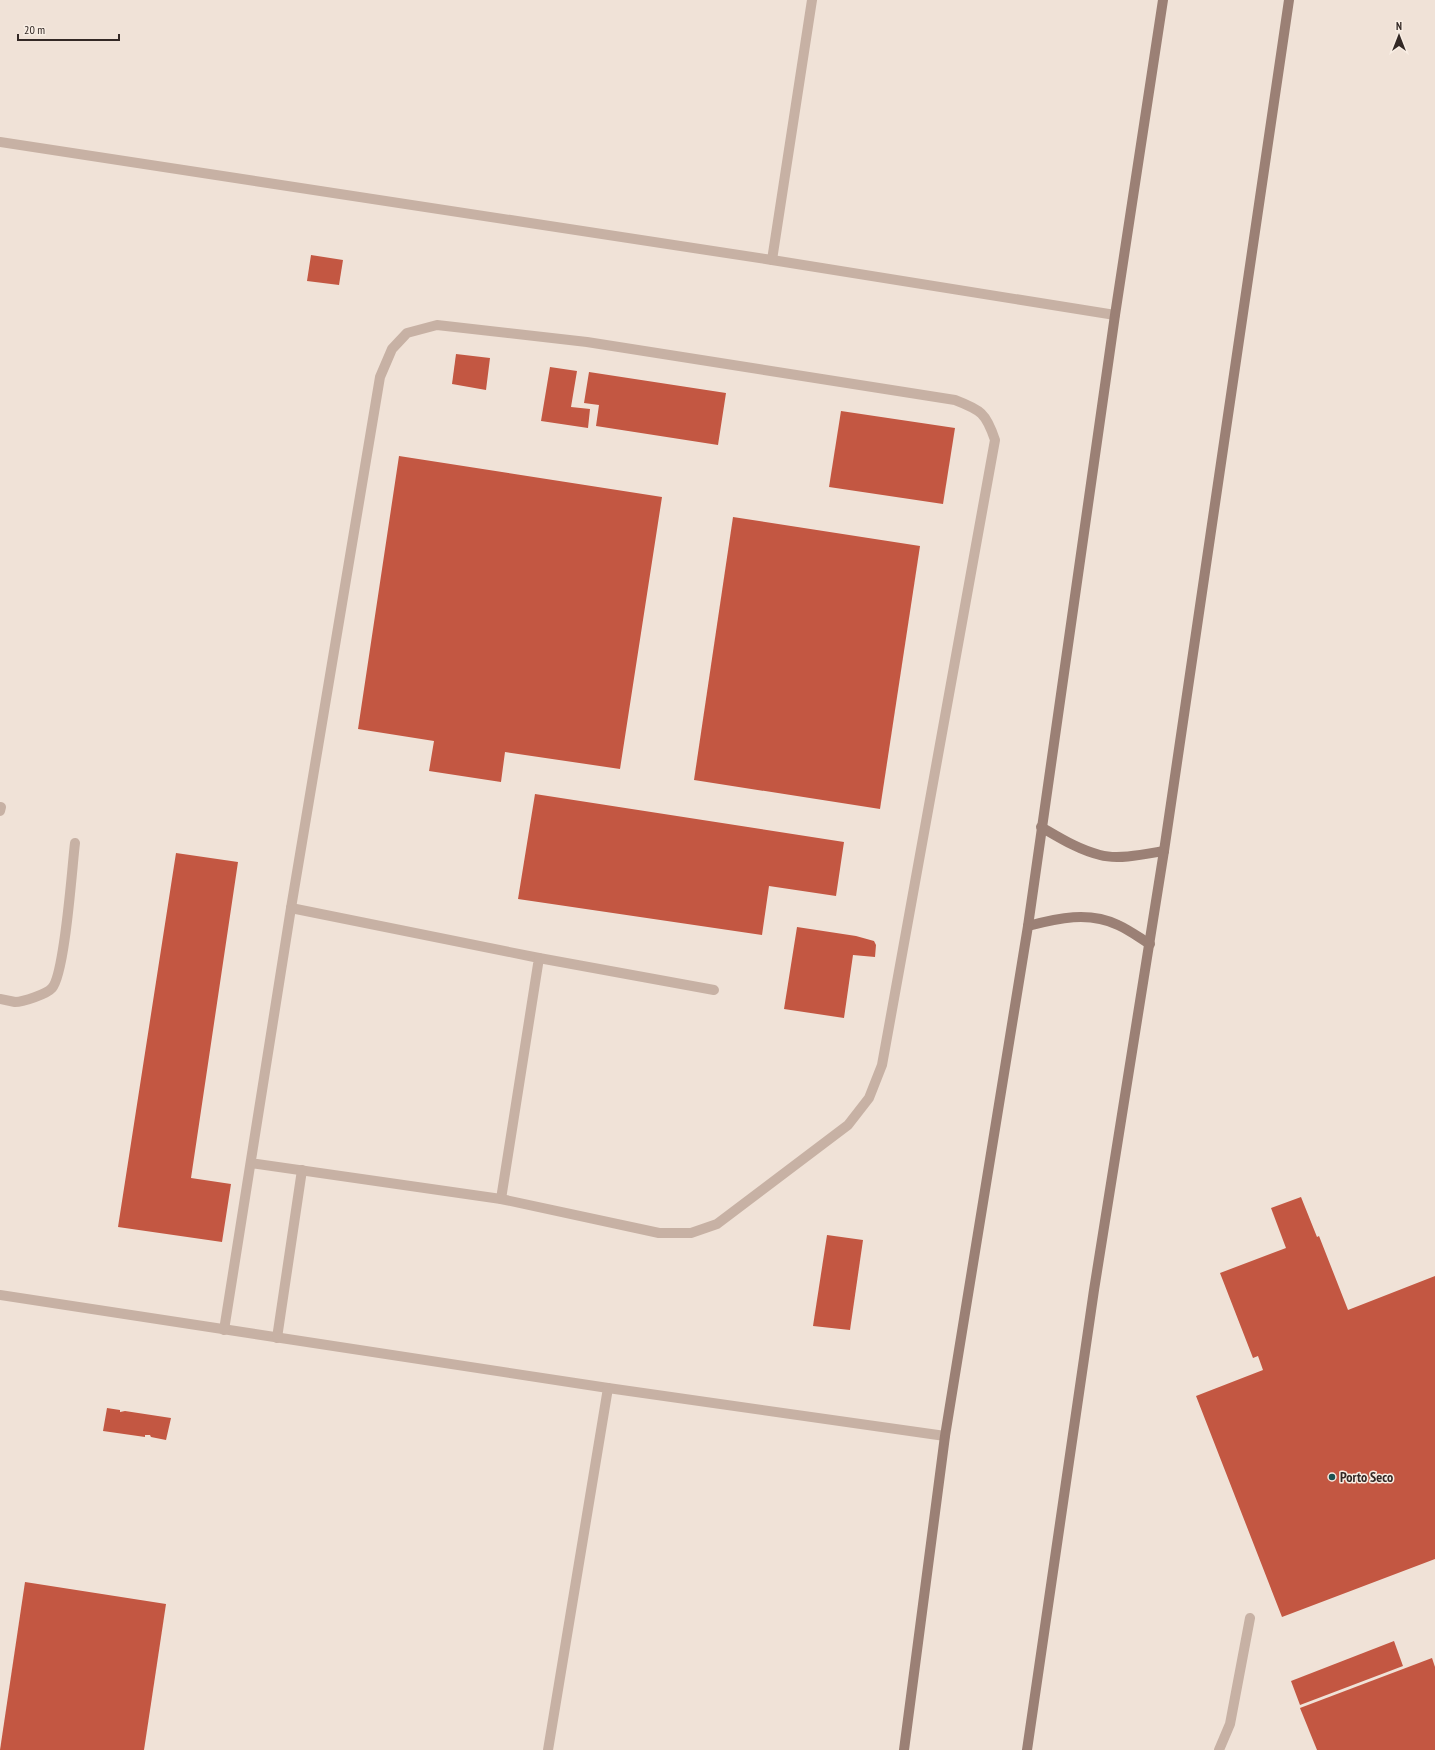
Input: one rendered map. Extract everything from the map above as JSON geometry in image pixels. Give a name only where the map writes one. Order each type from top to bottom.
[{"type":"main road","points":[[904,1750],[945,1436],[1028,926],[1115,315],[1163,0]]},
{"type":"main road","points":[[1027,1750],[1094,1290],[1164,851],[1289,0]]},
{"type":"main road","points":[[1041,828],[1070,844],[1101,856],[1137,856],[1164,851]]},
{"type":"main road","points":[[1028,926],[1060,918],[1088,916],[1118,924],[1150,944]]},
{"type":"lane","points":[[772,260],[812,0]]},
{"type":"lane","points":[[0,142],[772,260],[1115,315]]},
{"type":"lane","points":[[224,1330],[291,908],[380,377],[392,349],[407,333],[437,325],[587,342],[955,400],[974,407],[989,420],[995,440],[882,1065],[869,1098],[848,1125],[716,1224],[691,1233],[659,1233],[501,1199],[251,1163]]},
{"type":"lane","points":[[0,999],[17,1002],[44,993],[52,988],[57,981],[63,948],[75,843]]},
{"type":"lane","points":[[291,908],[539,958],[714,990]]},
{"type":"lane","points":[[501,1199],[539,958]]},
{"type":"lane","points":[[277,1338],[302,1170]]},
{"type":"lane","points":[[0,1295],[608,1388],[945,1436]]},
{"type":"lane","points":[[548,1750],[608,1388]]},
{"type":"lane","points":[[1219,1750],[1230,1724],[1250,1618]]},
{"type":"building","points":[[311,255],[343,260],[339,285],[307,281]]},
{"type":"building","points":[[456,354],[490,358],[486,390],[452,384]]},
{"type":"building","points":[[550,367],[577,371],[571,407],[590,409],[588,428],[541,421]]},
{"type":"building","points":[[589,372],[726,393],[718,445],[596,426],[599,405],[584,403]]},
{"type":"building","points":[[841,411],[955,428],[943,504],[829,487]]},
{"type":"building","points":[[399,456],[662,497],[620,769],[505,752],[501,782],[429,771],[434,741],[358,729]]},
{"type":"building","points":[[733,517],[920,546],[880,809],[694,780]]},
{"type":"building","points":[[535,794],[844,842],[836,896],[769,886],[762,935],[518,899]]},
{"type":"building","points":[[176,853],[238,862],[191,1178],[231,1184],[222,1242],[118,1227]]},
{"type":"building","points":[[797,927],[856,936],[874,941],[876,945],[875,957],[853,955],[844,1018],[784,1009]]},
{"type":"building","name":"Porto Seco","points":[[1301,1197],[1317,1237],[1319,1236],[1348,1310],[1435,1276],[1435,1559],[1282,1617],[1196,1396],[1263,1370],[1258,1356],[1253,1358],[1220,1273],[1286,1248],[1271,1208]]},
{"type":"building","points":[[827,1235],[863,1240],[850,1330],[813,1326]]},
{"type":"building","points":[[107,1408],[120,1410],[120,1412],[125,1411],[171,1418],[166,1440],[151,1437],[150,1435],[145,1435],[145,1437],[103,1431]]},
{"type":"building","points":[[25,1582],[166,1604],[144,1750],[0,1750]]},
{"type":"building","points":[[1394,1641],[1403,1666],[1300,1705],[1291,1681]]},
{"type":"building","points":[[1432,1658],[1435,1667],[1435,1750],[1317,1750],[1300,1708]]},
{"type":"place","name":"Porto Seco","points":[[1332,1477]]}]
